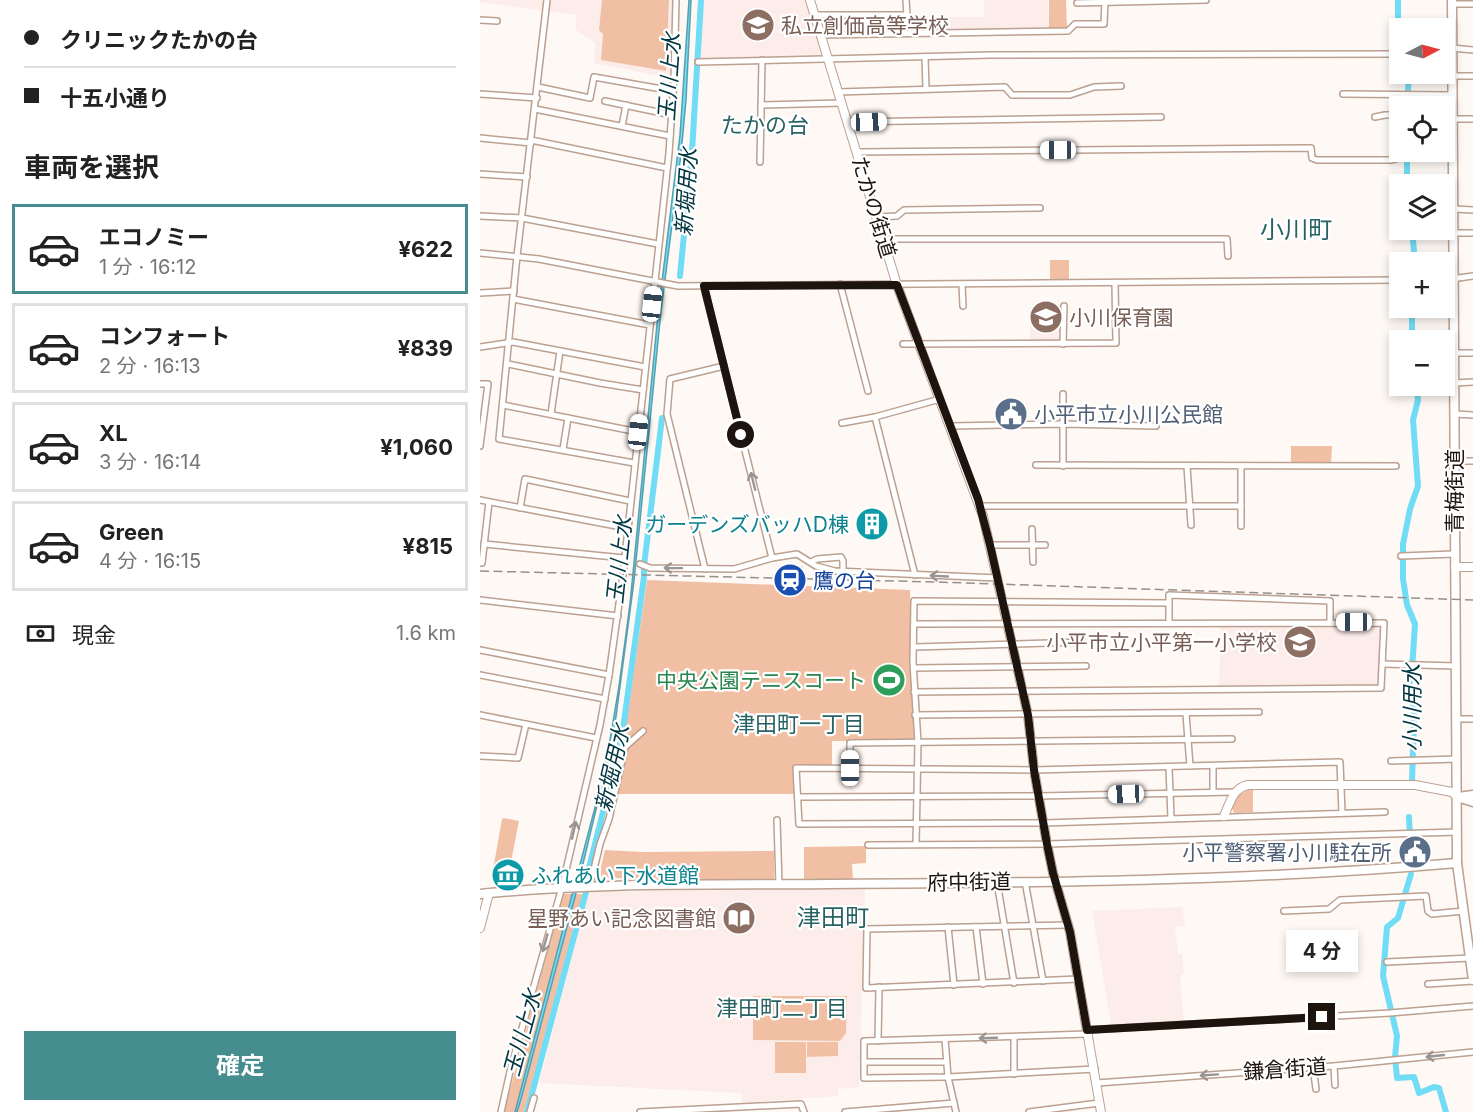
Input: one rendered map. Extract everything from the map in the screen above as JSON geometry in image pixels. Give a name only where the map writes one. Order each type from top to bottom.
[{"type":"main road","name":"青梅街道","points":[[1451,18],[1452,2]]},
{"type":"main road","name":"青梅街道","points":[[1453,84],[1453,95]]},
{"type":"main road","name":"青梅街道","points":[[1455,396],[1457,863],[1464,911],[1470,928],[1473,981]]},
{"type":"main road","points":[[1457,797],[1473,795]]},
{"type":"main road","points":[[1457,797],[1473,802]]},
{"type":"main road","name":"府中街道","points":[[485,894],[580,886],[1025,882],[1303,874],[1457,863]]},
{"type":"street","points":[[547,0],[517,256],[499,439],[634,463]]},
{"type":"street","points":[[580,886],[596,738],[605,699],[626,561],[627,528],[672,115],[676,0]]},
{"type":"street","name":"たかの街道","points":[[810,0],[897,285],[980,506],[1028,715],[1034,770],[1047,844],[1068,925],[1101,1112]]},
{"type":"street","points":[[815,15],[907,15],[906,0]]},
{"type":"street","points":[[1077,3],[1206,0]]},
{"type":"street","points":[[821,35],[1068,31],[1076,24],[1104,24],[1105,1]]},
{"type":"street","points":[[1452,2],[1473,4]]},
{"type":"street","points":[[480,20],[497,21]]},
{"type":"street","points":[[1455,52],[1473,50]]},
{"type":"street","points":[[698,62],[828,58],[1389,54]]},
{"type":"street","points":[[925,57],[926,88]]},
{"type":"street","points":[[760,162],[762,60]]},
{"type":"street","points":[[1455,76],[1473,76]]},
{"type":"street","points":[[538,87],[590,98],[594,77],[673,92]]},
{"type":"street","points":[[838,92],[1005,87],[1011,95],[1070,95],[1094,87],[1121,86]]},
{"type":"street","points":[[480,94],[537,98]]},
{"type":"street","points":[[1343,94],[1453,95]]},
{"type":"street","points":[[605,100],[672,115]]},
{"type":"street","points":[[761,105],[842,103]]},
{"type":"street","points":[[622,126],[626,105]]},
{"type":"street","points":[[535,109],[670,136]]},
{"type":"street","points":[[1375,117],[1389,116]]},
{"type":"street","points":[[848,122],[1161,117]]},
{"type":"street","points":[[1455,117],[1473,119]]},
{"type":"street","points":[[480,138],[531,141],[667,168]]},
{"type":"street","points":[[857,152],[1311,148],[1312,158],[1317,159],[1389,160]]},
{"type":"street","points":[[480,174],[527,177]]},
{"type":"street","points":[[877,217],[897,216],[904,210],[1020,206],[1040,208]]},
{"type":"street","points":[[1455,210],[1473,210]]},
{"type":"street","points":[[480,216],[522,218],[658,244]]},
{"type":"street","points":[[1455,233],[1473,232]]},
{"type":"street","points":[[884,239],[927,241],[1041,238],[1068,240],[1227,239],[1227,256]]},
{"type":"street","points":[[480,253],[517,256],[669,285],[962,285],[1389,280]]},
{"type":"street","points":[[1455,278],[1473,276]]},
{"type":"street","points":[[903,344],[1116,343],[1115,283]]},
{"type":"street","points":[[840,284],[868,390]]},
{"type":"street","points":[[962,285],[963,306]]},
{"type":"street","points":[[704,286],[772,558]]},
{"type":"street","points":[[480,293],[514,291]]},
{"type":"street","points":[[513,299],[650,325]]},
{"type":"street","points":[[1063,344],[1064,306]]},
{"type":"street","points":[[480,347],[509,342],[645,367]]},
{"type":"street","points":[[551,414],[560,351]]},
{"type":"street","points":[[1455,353],[1473,353]]},
{"type":"street","points":[[508,364],[643,390]]},
{"type":"street","points":[[705,569],[667,414],[670,379],[724,366]]},
{"type":"street","points":[[1455,383],[1473,382]]},
{"type":"street","points":[[480,384],[488,384],[480,446]]},
{"type":"street","points":[[1063,394],[1064,466]]},
{"type":"street","points":[[842,423],[875,417],[940,399]]},
{"type":"street","points":[[502,405],[638,432]]},
{"type":"street","points":[[1455,414],[1473,415]]},
{"type":"street","points":[[875,417],[915,574]]},
{"type":"street","points":[[563,449],[568,418]]},
{"type":"street","points":[[951,426],[1063,424],[1156,426]]},
{"type":"street","points":[[1454,461],[1473,461]]},
{"type":"street","points":[[1035,465],[1396,466]]},
{"type":"street","points":[[1187,466],[1191,525]]},
{"type":"street","points":[[1241,466],[1241,526]]},
{"type":"street","points":[[520,508],[525,479],[630,501]]},
{"type":"street","points":[[480,500],[627,528]]},
{"type":"street","points":[[480,563],[482,563],[489,502]]},
{"type":"street","points":[[980,506],[1241,506]]},
{"type":"street","points":[[1032,529],[1033,562]]},
{"type":"street","points":[[484,544],[626,561]]},
{"type":"street","points":[[990,545],[1045,545]]},
{"type":"street","points":[[641,564],[650,568],[734,569],[772,558],[797,554],[816,566],[843,572],[998,578]]},
{"type":"street","points":[[1403,555],[1454,554]]},
{"type":"street","points":[[811,562],[837,556],[843,561],[843,572]]},
{"type":"street","points":[[1455,567],[1473,567]]},
{"type":"street","points":[[1169,623],[1169,595],[1330,601],[1330,623]]},
{"type":"street","points":[[480,600],[618,616]]},
{"type":"street","points":[[916,844],[918,743],[914,692],[914,601],[1169,603]]},
{"type":"street","points":[[914,692],[1382,688],[1384,623],[915,624]]},
{"type":"street","points":[[915,647],[1082,642]]},
{"type":"street","points":[[480,650],[609,675]]},
{"type":"street","points":[[1383,664],[1456,666]]},
{"type":"street","points":[[914,668],[1086,666]]},
{"type":"street","points":[[480,675],[605,699]]},
{"type":"street","points":[[915,715],[1259,712]]},
{"type":"street","points":[[1186,714],[1190,766]]},
{"type":"street","points":[[480,715],[596,738]]},
{"type":"street","points":[[1457,719],[1473,719]]},
{"type":"street","points":[[480,756],[518,758],[526,724]]},
{"type":"street","points":[[501,1112],[511,1067],[580,886],[609,819],[625,747],[643,731]]},
{"type":"street","points":[[850,768],[850,743],[1232,739]]},
{"type":"street","points":[[1391,761],[1457,759]]},
{"type":"street","points":[[1342,813],[1340,762],[1034,770],[796,768],[799,824],[1044,823],[1385,812]]},
{"type":"street","points":[[1213,766],[1213,792]]},
{"type":"street","points":[[1169,768],[1171,818]]},
{"type":"street","points":[[1224,816],[1235,792],[1242,786],[1248,785],[1415,785],[1452,792],[1457,797]]},
{"type":"street","points":[[799,797],[1235,792]]},
{"type":"street","points":[[777,820],[779,885]]},
{"type":"street","points":[[868,845],[1047,844],[1458,832]]},
{"type":"street","points":[[997,882],[1014,982]]},
{"type":"street","points":[[1025,882],[1043,981]]},
{"type":"street","points":[[480,928],[485,894]]},
{"type":"street","points":[[1284,911],[1329,909],[1340,900],[1426,896],[1428,911],[1432,914],[1464,911]]},
{"type":"street","points":[[1068,925],[867,929],[866,988],[1078,979]]},
{"type":"street","points":[[948,927],[954,985]]},
{"type":"street","points":[[975,927],[983,984]]},
{"type":"street","points":[[1387,962],[1470,957]]},
{"type":"street","points":[[1428,984],[1473,981]]},
{"type":"street","points":[[878,1041],[879,987]]},
{"type":"street","points":[[1095,1069],[948,1077],[864,1078],[864,1041],[1014,1037],[1473,1006]]},
{"type":"street","points":[[1014,1037],[1014,1074]]},
{"type":"street","points":[[945,1039],[945,1062],[956,1112]]},
{"type":"street","name":"鎌倉街道","points":[[1096,1083],[1334,1066],[1473,1052]]},
{"type":"street","points":[[864,1062],[945,1062]]},
{"type":"street","points":[[1334,1066],[1335,1085]]},
{"type":"street","points":[[1313,1067],[1316,1089]]},
{"type":"street","points":[[530,1112],[534,1098]]},
{"type":"street","points":[[845,1112],[954,1103]]},
{"type":"street","points":[[1031,1112],[1099,1103]]},
{"type":"street","points":[[640,1112],[801,1104],[804,1112]]},
{"type":"shaded area","points":[[480,0],[674,0],[671,78],[594,63],[595,43],[576,30],[576,15],[480,2]]},
{"type":"shaded area","points":[[602,0],[669,0],[666,71],[601,60],[603,34],[599,30]]},
{"type":"shaded area","name":"私立創価高等学校","points":[[702,0],[807,0],[824,56],[700,59]]},
{"type":"shaded area","points":[[984,0],[1048,0],[1049,32],[919,34],[919,17],[984,17]]},
{"type":"shaded area","points":[[1049,0],[1066,0],[1067,29],[1049,29]]},
{"type":"shaded area","points":[[1050,260],[1069,260],[1069,281],[1050,281]]},
{"type":"shaded area","name":"小川保育園","points":[[1060,307],[1062,310],[1062,342],[1030,342],[1030,308]]},
{"type":"shaded area","points":[[1291,446],[1332,446],[1331,463],[1291,463]]},
{"type":"shaded area","points":[[647,580],[910,590],[914,741],[832,741],[832,766],[793,767],[794,794],[618,794],[628,750],[624,739]]},
{"type":"shaded area","name":"小平市立小平第一小学校","points":[[1221,624],[1381,624],[1379,683],[1375,685],[1219,686]]},
{"type":"shaded area","points":[[1253,790],[1253,812],[1234,813],[1232,808],[1239,795]]},
{"type":"shaded area","points":[[504,818],[519,821],[510,867],[494,864]]},
{"type":"shaded area","points":[[866,846],[866,863],[852,864],[853,880],[804,880],[804,847]]},
{"type":"shaded area","points":[[605,850],[774,851],[774,880],[602,878],[599,875]]},
{"type":"shaded area","points":[[865,888],[859,1087],[838,1089],[838,1096],[742,1103],[741,1093],[539,1083],[589,892]]},
{"type":"shaded area","points":[[563,894],[583,894],[524,1112],[504,1112]]},
{"type":"shaded area","points":[[1182,907],[1185,925],[1175,927],[1178,954],[1182,954],[1184,973],[1180,977],[1184,1019],[1182,1021],[1111,1025],[1092,911]]},
{"type":"shaded area","points":[[753,996],[847,996],[846,1033],[840,1041],[753,1040]]},
{"type":"shaded area","points":[[775,1042],[806,1042],[806,1073],[775,1073]]},
{"type":"shaded area","points":[[807,1042],[838,1042],[838,1056],[807,1057]]},
{"type":"water","points":[[689,0],[691,0],[686,100],[681,154],[661,311],[634,581],[613,739],[575,897],[521,1099],[517,1112],[515,1112],[598,796],[619,686],[630,604],[658,314],[680,135]]},
{"type":"waterway","name":"新堀用水","points":[[680,276],[692,152],[701,0]]},
{"type":"waterway","name":"小川用水","points":[[1398,0],[1398,18]]},
{"type":"waterway","name":"小川用水","points":[[1408,84],[1408,91]]},
{"type":"waterway","name":"小川用水","points":[[1407,162],[1407,174]]},
{"type":"waterway","name":"小川用水","points":[[1413,240],[1414,252]]},
{"type":"waterway","name":"小川用水","points":[[1412,318],[1412,330]]},
{"type":"waterway","name":"小川用水","points":[[1412,782],[1414,707],[1408,691],[1415,624],[1407,605],[1403,579],[1403,544],[1410,509],[1418,486],[1413,420],[1418,396]]},
{"type":"waterway","name":"新堀用水","points":[[527,1112],[586,892],[586,880],[622,736],[644,577],[662,418]]},
{"type":"waterway","name":"小川用水","points":[[1409,817],[1411,863]]},
{"type":"waterway","name":"小川用水","points":[[1411,874],[1398,918],[1387,927],[1383,976],[1397,1036],[1395,1057],[1397,1078],[1414,1077],[1419,1093],[1434,1087],[1439,1088],[1446,1112]]},
{"type":"tunnel","points":[[799,592],[800,566]]},
{"type":"railway","points":[[480,571],[936,582],[1473,600]]},
{"type":"place","name":"私立創価高等学校","points":[[758,25]]},
{"type":"place","name":"小川保育園","points":[[1046,317]]},
{"type":"place","name":"小平市立小川公民館","points":[[1011,414]]},
{"type":"place","name":"ガーデンズバッハD棟","points":[[872,524]]},
{"type":"place","name":"鷹の台","points":[[790,580]]},
{"type":"place","name":"小平市立小平第一小学校","points":[[1300,642]]},
{"type":"place","name":"中央公園テニスコート","points":[[889,680]]},
{"type":"place","name":"小平警察署小川駐在所","points":[[1415,852]]},
{"type":"place","name":"ふれあい下水道館","points":[[508,875]]},
{"type":"place","name":"星野あい記念図書館","points":[[739,918]]},
{"type":"district","name":"たかの台","points":[[765,125]]},
{"type":"district","name":"小川町","points":[[1296,229]]},
{"type":"district","name":"津田町一丁目","points":[[799,724]]},
{"type":"district","name":"津田町","points":[[833,917]]},
{"type":"district","name":"津田町二丁目","points":[[782,1008]]},
{"type":"route","points":[[741,435],[704,286],[897,285],[978,499],[990,545],[1028,715],[1034,770],[1047,844],[1070,932],[1087,1030],[1322,1017]]},
{"type":"water label","name":"玉川上水","points":[[669,77]]},
{"type":"water label","name":"玉川上水","points":[[619,560]]},
{"type":"water label","name":"玉川上水","points":[[522,1033]]}]
